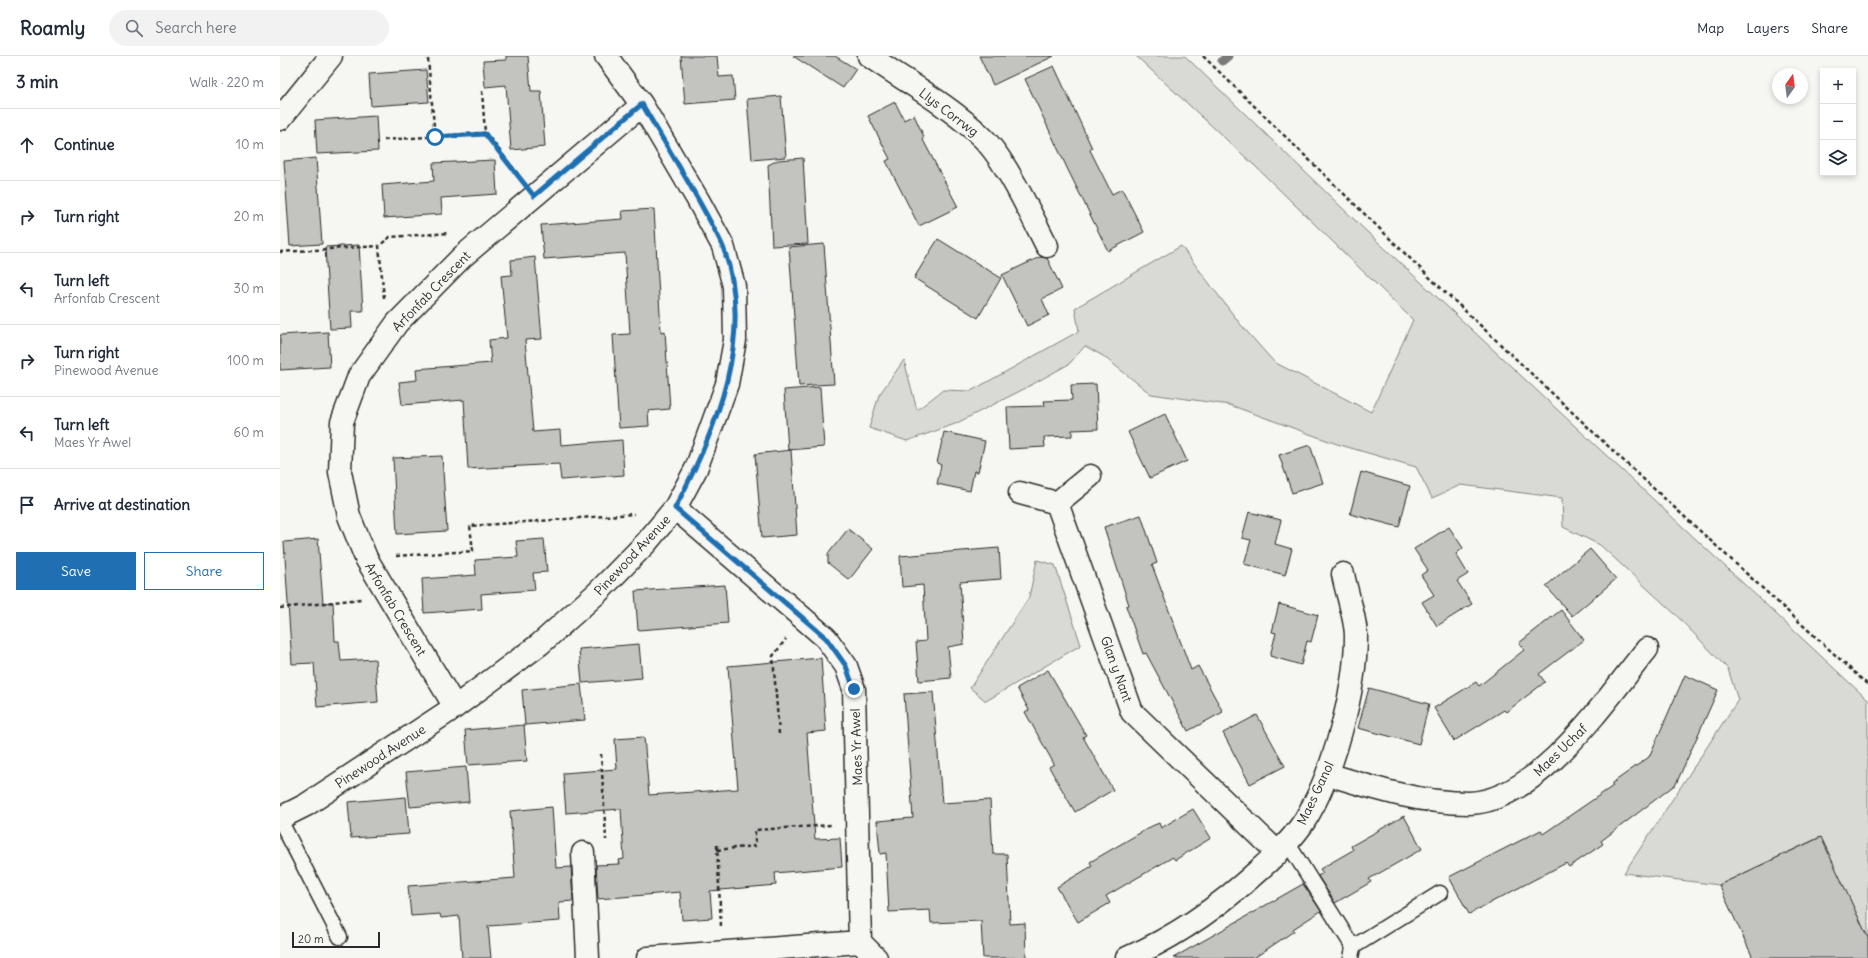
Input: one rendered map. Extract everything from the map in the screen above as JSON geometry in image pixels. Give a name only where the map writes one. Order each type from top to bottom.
[{"type":"street","points":[[280,119],[331,56]]},
{"type":"street","name":"Pinewood Avenue","points":[[280,819],[306,805],[455,707],[540,644],[597,594],[646,543],[674,510],[696,469],[727,384],[734,340],[734,286],[723,246],[698,200],[642,104],[606,56]]},
{"type":"street","name":"Llys Corrwg","points":[[869,56],[960,118],[984,139],[1013,182],[1047,246]]},
{"type":"street","name":"Arfonfab Crescent","points":[[455,707],[366,558],[349,516],[340,472],[342,422],[359,376],[397,323],[462,257],[642,104]]},
{"type":"street","points":[[1020,493],[1058,503],[1090,476]]},
{"type":"street","name":"Glan y Nant","points":[[1058,503],[1132,712],[1283,847]]},
{"type":"street","name":"Maes Yr Awel","points":[[674,510],[826,638],[846,666],[854,689],[860,942]]},
{"type":"street","name":"Maes Ganol","points":[[1127,958],[1154,947],[1230,896],[1283,847],[1304,821],[1327,774],[1352,681],[1356,634],[1342,574]]},
{"type":"street","name":"Maes Uchaf","points":[[1327,774],[1374,788],[1428,801],[1470,803],[1508,794],[1542,771],[1576,738],[1647,649]]},
{"type":"street","points":[[583,853],[588,958]]},
{"type":"street","points":[[648,958],[722,952],[772,953],[860,942],[876,958]]},
{"type":"lane","points":[[280,819],[340,937]]},
{"type":"lane","points":[[1283,847],[1352,952],[1440,893]]},
{"type":"path","points":[[1203,56],[1432,279],[1610,448],[1868,685]]},
{"type":"path","points":[[428,59],[435,137]]},
{"type":"path","points":[[482,91],[485,134],[534,196]]},
{"type":"path","points":[[384,140],[485,134]]},
{"type":"path","points":[[280,252],[379,246],[390,237],[462,232],[482,241]]},
{"type":"path","points":[[379,246],[384,306],[397,323]]},
{"type":"path","points":[[366,558],[473,552],[470,526],[674,510]]},
{"type":"path","points":[[280,608],[389,597]]},
{"type":"path","points":[[779,734],[773,656],[803,618]]},
{"type":"path","points":[[583,853],[607,850],[601,754]]},
{"type":"path","points":[[717,850],[754,846],[755,830],[858,823]]},
{"type":"path","points":[[716,845],[722,952]]},
{"type":"shaded area","points":[[1136,56],[1185,56],[1363,228],[1868,700],[1868,938],[1820,837],[1719,885],[1624,873],[1738,700],[1728,669],[1675,614],[1600,545],[1563,527],[1562,498],[1461,485],[1432,498],[1416,467],[1337,444],[1230,405],[1151,394],[1103,356],[1085,346],[1069,364],[955,424],[907,441],[869,428],[879,395],[904,360],[917,410],[943,390],[971,391],[1079,331],[1075,308],[1181,246],[1241,325],[1274,362],[1371,412],[1413,320],[1255,166]]},
{"type":"shaded area","points":[[1037,560],[1055,565],[1081,645],[986,701],[970,688],[1029,597]]},
{"type":"building","points":[[506,56],[528,56],[531,91],[541,91],[545,147],[511,150],[506,85],[485,87],[483,61],[506,60]]},
{"type":"building","points":[[681,56],[717,56],[719,77],[733,76],[735,100],[685,104]]},
{"type":"building","points":[[793,56],[835,56],[856,69],[843,88]]},
{"type":"building","points":[[979,56],[1054,56],[993,85]]},
{"type":"building","points":[[1054,66],[1092,148],[1090,150],[1112,194],[1122,189],[1144,232],[1108,251],[1025,79]]},
{"type":"building","points":[[426,70],[429,102],[371,106],[369,74]]},
{"type":"building","points":[[781,96],[786,157],[752,160],[747,99]]},
{"type":"building","points":[[895,102],[904,120],[914,115],[924,137],[922,138],[958,207],[919,226],[886,161],[890,159],[868,116]]},
{"type":"building","points":[[376,116],[378,151],[317,154],[315,120]]},
{"type":"building","points":[[316,158],[322,244],[290,246],[284,161]]},
{"type":"building","points":[[803,158],[808,244],[772,246],[768,165],[778,160]]},
{"type":"building","points":[[495,160],[497,194],[441,198],[442,214],[384,218],[382,185],[434,181],[433,163]]},
{"type":"building","points":[[654,209],[661,332],[665,331],[670,409],[648,411],[649,426],[619,428],[613,335],[630,334],[625,253],[544,259],[541,225],[623,219],[622,211]]},
{"type":"building","points":[[938,239],[1001,278],[978,318],[914,278]]},
{"type":"building","points":[[824,244],[834,384],[799,386],[789,247]]},
{"type":"building","points":[[359,245],[363,311],[351,311],[352,328],[330,329],[325,247]]},
{"type":"building","points":[[535,257],[542,339],[525,340],[533,432],[560,430],[561,445],[622,440],[624,475],[561,480],[559,464],[468,469],[464,400],[402,405],[399,382],[417,380],[416,369],[491,363],[489,340],[507,338],[501,276],[512,275],[511,260]]},
{"type":"building","points":[[1040,257],[1047,258],[1062,289],[1042,299],[1049,315],[1027,326],[1002,275]]},
{"type":"building","points":[[328,332],[330,367],[280,370],[280,335]]},
{"type":"building","points":[[1096,384],[1098,429],[1072,430],[1072,436],[1044,437],[1045,447],[1009,449],[1007,407],[1045,406],[1044,401],[1072,400],[1071,385]]},
{"type":"building","points":[[820,387],[824,447],[788,450],[784,390]]},
{"type":"building","points":[[1165,414],[1187,461],[1150,478],[1128,432]]},
{"type":"building","points":[[944,432],[985,441],[978,472],[974,471],[970,491],[937,484],[941,465],[937,463]]},
{"type":"building","points":[[1310,445],[1323,483],[1292,493],[1279,455]]},
{"type":"building","points":[[791,450],[797,535],[762,538],[755,454]]},
{"type":"building","points":[[442,456],[447,531],[397,534],[393,458]]},
{"type":"building","points":[[1361,472],[1410,486],[1399,527],[1350,514]]},
{"type":"building","points":[[1249,512],[1281,520],[1275,544],[1292,549],[1285,575],[1244,564],[1251,540],[1242,538]]},
{"type":"building","points":[[1141,515],[1157,563],[1152,565],[1191,670],[1198,666],[1223,712],[1188,731],[1146,653],[1143,654],[1126,606],[1129,605],[1104,527]]},
{"type":"building","points":[[1449,527],[1463,548],[1456,554],[1468,574],[1457,581],[1472,604],[1437,626],[1422,602],[1434,595],[1421,575],[1428,570],[1414,549]]},
{"type":"building","points":[[848,529],[873,549],[849,580],[828,563],[828,554]]},
{"type":"building","points":[[318,539],[323,603],[333,602],[335,641],[339,641],[341,661],[375,659],[378,702],[317,707],[314,663],[292,664],[284,542]]},
{"type":"building","points":[[544,539],[547,572],[533,573],[535,590],[481,594],[482,609],[424,613],[422,579],[476,575],[475,560],[518,557],[516,541]]},
{"type":"building","points":[[999,548],[1001,579],[960,582],[964,644],[948,647],[951,678],[919,681],[916,642],[926,641],[923,585],[902,587],[900,556]]},
{"type":"building","points":[[1590,549],[1616,579],[1572,616],[1546,586]]},
{"type":"building","points":[[725,585],[728,623],[638,630],[635,591]]},
{"type":"building","points":[[1279,604],[1318,615],[1311,642],[1307,641],[1301,665],[1270,656],[1276,633],[1272,632]]},
{"type":"building","points":[[1561,610],[1584,640],[1539,674],[1545,682],[1506,712],[1504,710],[1454,741],[1434,708],[1476,682],[1479,686],[1524,650],[1519,643]]},
{"type":"building","points":[[639,644],[642,678],[582,683],[579,649]]},
{"type":"building","points":[[821,658],[826,731],[807,733],[815,839],[840,838],[842,867],[775,873],[776,885],[710,891],[712,918],[682,920],[680,892],[598,899],[596,865],[620,864],[619,860],[624,859],[621,809],[566,813],[563,773],[617,769],[615,739],[644,737],[649,795],[738,789],[728,666]]},
{"type":"building","points":[[1048,670],[1086,735],[1083,737],[1113,790],[1075,812],[1049,767],[1054,764],[1025,712],[1029,710],[1017,688]]},
{"type":"building","points":[[1685,675],[1718,690],[1676,784],[1601,841],[1603,844],[1569,867],[1566,863],[1469,914],[1449,877],[1541,830],[1543,834],[1613,786],[1611,784],[1649,757]]},
{"type":"building","points":[[581,684],[585,720],[525,725],[522,690]]},
{"type":"building","points":[[1369,688],[1429,704],[1419,744],[1358,728]]},
{"type":"building","points":[[933,692],[942,803],[990,800],[993,854],[1007,854],[1010,924],[1025,923],[1026,958],[983,958],[981,921],[931,923],[930,910],[889,912],[886,853],[880,854],[877,821],[913,818],[904,694]]},
{"type":"building","points":[[1257,715],[1285,766],[1250,784],[1223,733]]},
{"type":"building","points":[[524,725],[527,761],[468,765],[465,730]]},
{"type":"building","points":[[466,767],[469,802],[410,807],[406,772]]},
{"type":"building","points":[[406,797],[409,834],[351,838],[348,802]]},
{"type":"building","points":[[552,807],[556,868],[571,867],[573,901],[559,902],[560,921],[488,926],[491,958],[462,958],[459,916],[441,918],[440,914],[411,916],[408,886],[515,878],[510,811]]},
{"type":"building","points":[[1193,809],[1211,838],[1175,860],[1173,857],[1106,896],[1110,903],[1078,922],[1057,887],[1092,866],[1090,862],[1152,826],[1159,823],[1161,828]]},
{"type":"building","points":[[1404,816],[1422,849],[1369,879],[1371,882],[1335,903],[1318,876],[1323,873],[1320,869],[1353,850],[1351,846]]},
{"type":"building","points":[[1821,837],[1868,938],[1868,958],[1753,958],[1719,885]]},
{"type":"building","points":[[1303,884],[1321,911],[1293,929],[1294,931],[1254,958],[1173,958]]},
{"type":"waterway","points":[[1222,61],[1228,56]]},
{"type":"route","points":[[435,137],[485,134],[534,196],[642,104],[723,246],[734,286],[734,340],[727,384],[696,469],[675,508],[826,638],[846,666],[854,689]]}]
